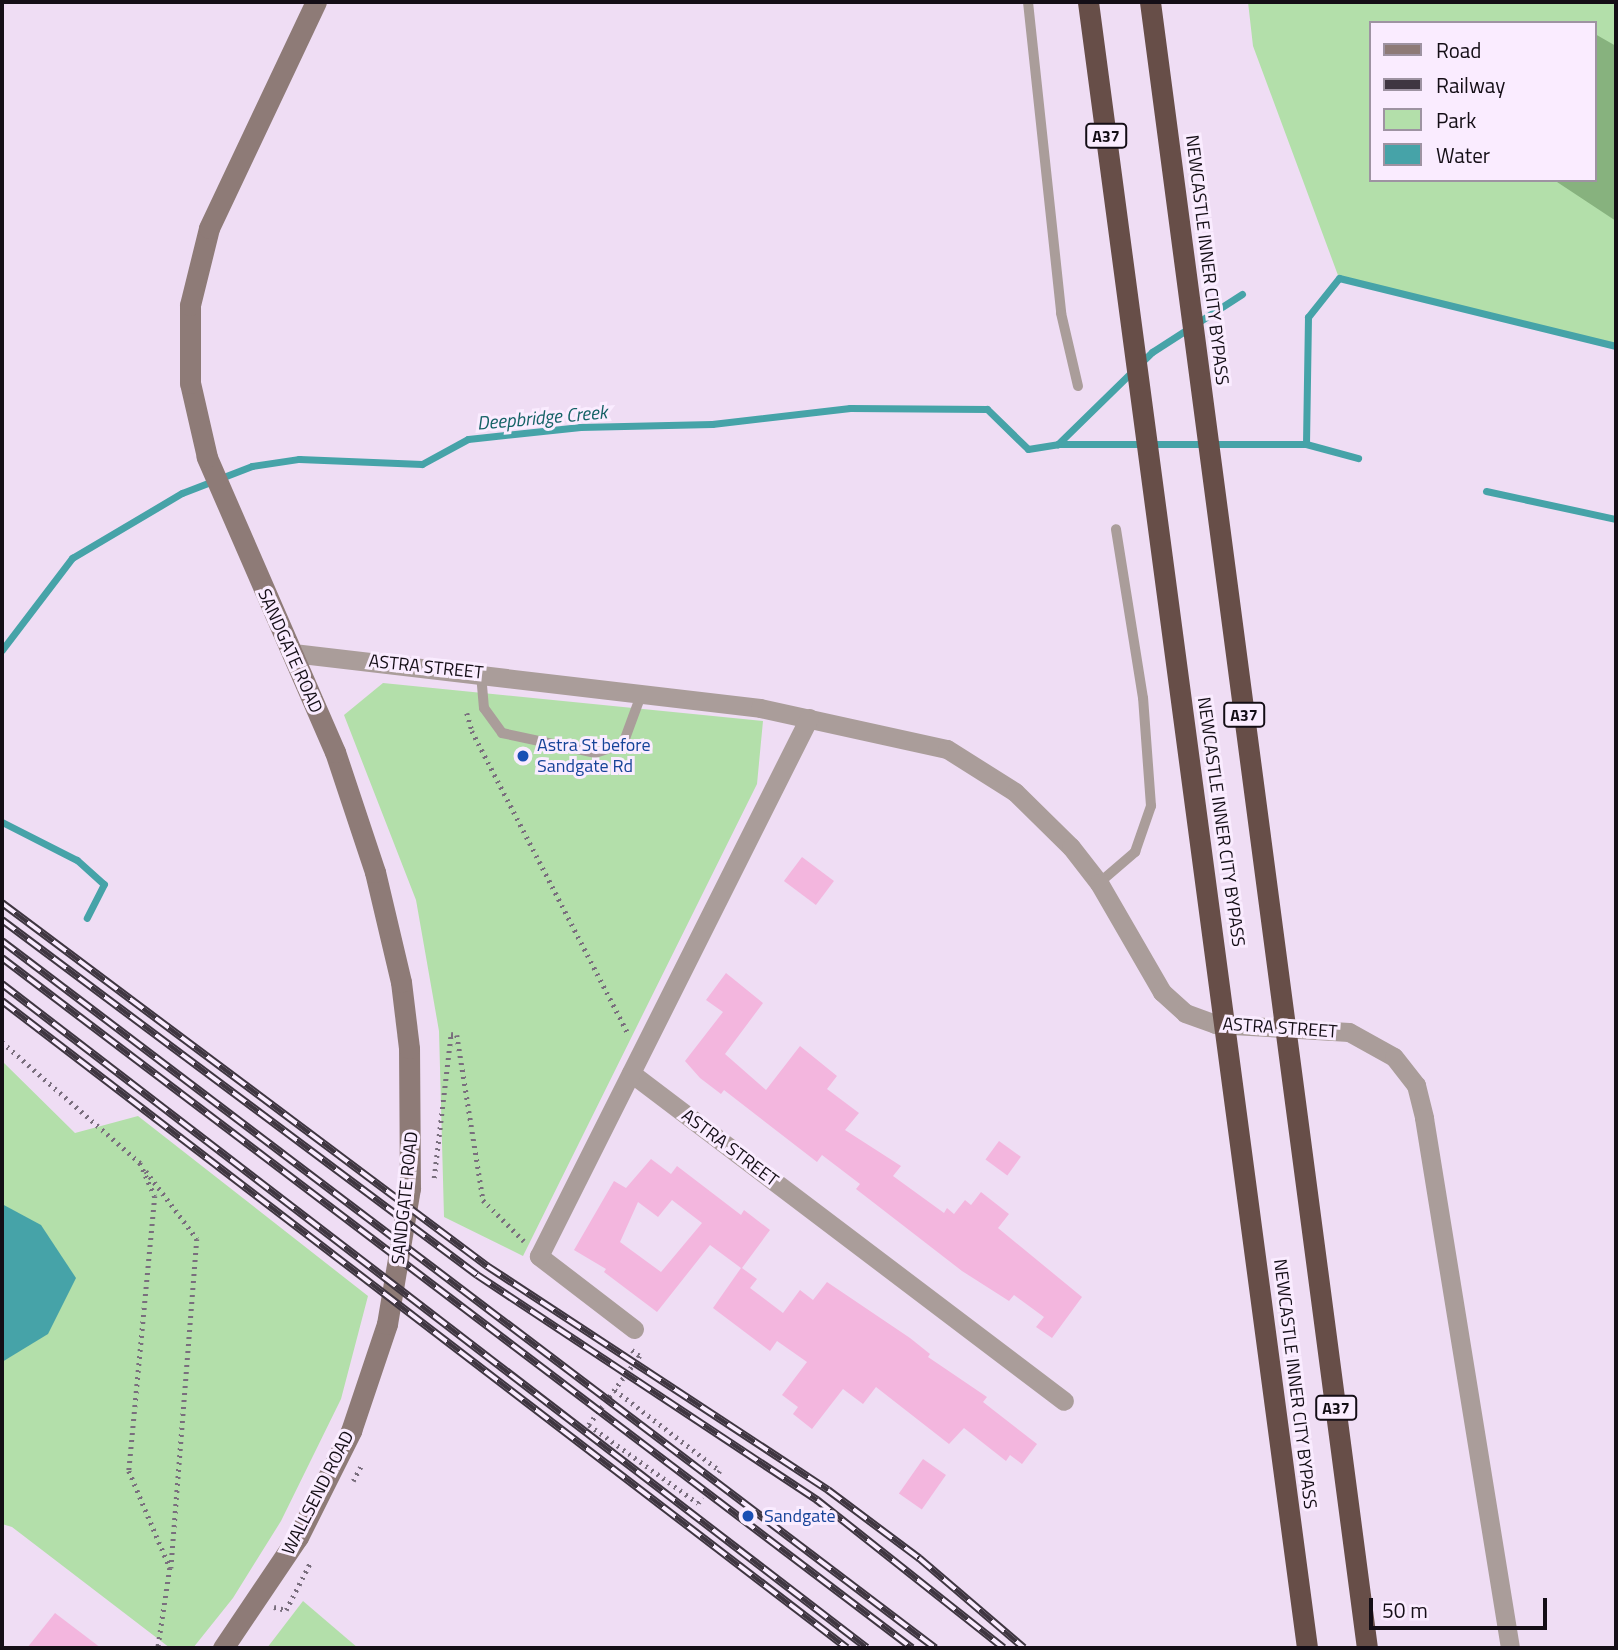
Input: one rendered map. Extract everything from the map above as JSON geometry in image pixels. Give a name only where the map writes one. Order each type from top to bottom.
[{"type":"highway","name":"NEWCASTLE INNER CITY BYPASS","points":[[1088,2],[1307,1648]]},
{"type":"highway","name":"NEWCASTLE INNER CITY BYPASS","points":[[1150,2],[1367,1648]]},
{"type":"main road","name":"SANDGATE ROAD","points":[[316,2],[209,228],[197,266],[187,345],[197,423],[208,457],[226,505],[335,752],[375,872],[392,937],[409,1048],[410,1188],[387,1324]]},
{"type":"main road","name":"WALLSEND ROAD","points":[[223,1648],[258,1603],[328,1481],[387,1324]]},
{"type":"street","name":"ASTRA STREET","points":[[293,653],[481,672],[809,718],[947,749],[982,768],[1042,817],[1099,883],[1162,992],[1185,1013],[1226,1025],[1349,1032],[1394,1057],[1416,1085],[1510,1648]]},
{"type":"street","points":[[634,1329],[539,1256],[809,718]]},
{"type":"street","name":"ASTRA STREET","points":[[636,1064],[1063,1401]]},
{"type":"lane","points":[[1028,2],[1061,313],[1078,386]]},
{"type":"lane","points":[[1099,883],[1135,852],[1151,806],[1143,698],[1116,529]]},
{"type":"lane","points":[[481,672],[484,708],[502,733],[595,753],[622,744],[641,695]]},
{"type":"path","points":[[467,708],[475,738],[636,1064]]},
{"type":"path","points":[[433,1191],[451,1034],[457,1035],[482,1200],[539,1256]]},
{"type":"path","points":[[2,1042],[140,1163],[197,1239],[170,1569],[158,1648]]},
{"type":"path","points":[[140,1163],[155,1196],[129,1471],[170,1569]]},
{"type":"path","points":[[640,1356],[589,1425],[698,1503],[702,1497]]},
{"type":"path","points":[[615,1391],[720,1471],[716,1477]]},
{"type":"green space","points":[[1248,2],[1616,2],[1616,346],[1339,278],[1253,46]]},
{"type":"green space","points":[[383,683],[763,721],[757,784],[523,1256],[444,1217],[439,1031],[416,900],[344,715]]},
{"type":"green space","points":[[2,1061],[75,1133],[138,1116],[368,1296],[341,1399],[281,1521],[233,1598],[193,1648],[170,1648],[12,1527],[2,1524]]},
{"type":"green space","points":[[303,1601],[358,1648],[267,1648]]},
{"type":"shaded area","points":[[1597,35],[1616,46],[1616,221],[1557,182],[1597,182]]},
{"type":"water","points":[[2,1204],[41,1225],[76,1278],[48,1334],[2,1362]]},
{"type":"building","points":[[802,857],[834,881],[816,905],[784,881]]},
{"type":"building","points":[[726,973],[763,1003],[725,1054],[766,1090],[800,1046],[837,1076],[827,1089],[859,1113],[845,1130],[901,1166],[893,1176],[944,1213],[947,1208],[954,1214],[965,1200],[971,1205],[981,1192],[1009,1214],[998,1228],[1082,1297],[1052,1338],[1036,1327],[1044,1317],[1014,1295],[1009,1301],[962,1271],[856,1189],[860,1184],[822,1155],[817,1162],[724,1090],[721,1094],[700,1078],[685,1061],[723,1012],[706,1000]]},
{"type":"building","points":[[999,1141],[1021,1157],[1007,1175],[985,1160]]},
{"type":"building","points":[[651,1159],[671,1174],[677,1166],[741,1215],[744,1210],[770,1230],[742,1268],[757,1279],[750,1288],[783,1313],[800,1290],[813,1300],[827,1282],[910,1338],[930,1354],[928,1357],[987,1397],[983,1402],[1037,1444],[1022,1464],[1010,1455],[1006,1461],[964,1428],[949,1444],[876,1387],[863,1404],[843,1389],[812,1429],[793,1414],[798,1407],[782,1395],[807,1362],[777,1341],[770,1351],[713,1308],[741,1268],[710,1245],[657,1312],[604,1272],[606,1269],[574,1250],[614,1181],[626,1188]],"holes":[[[672,1200],[702,1223],[661,1272],[620,1242],[638,1202],[658,1217]]]},
{"type":"building","points":[[923,1459],[946,1475],[922,1509],[899,1493]]},
{"type":"building","points":[[55,1613],[101,1648],[27,1648]]},
{"type":"waterway","points":[[1242,294],[1152,352],[1058,444],[1306,444],[1308,317],[1339,278],[1616,346]]},
{"type":"waterway","name":"Deepbridge Creek","points":[[2,650],[72,558],[182,493],[252,466],[299,459],[422,464],[468,439],[580,427],[712,424],[850,408],[987,409],[1028,449],[1058,444]]},
{"type":"waterway","points":[[1306,444],[1358,458]]},
{"type":"waterway","points":[[1486,491],[1616,519]]},
{"type":"waterway","name":"Deepbridge Creek","points":[[2,822],[77,860],[104,884],[87,918]]},
{"type":"railway","points":[[2,903],[487,1266],[828,1490],[919,1558],[1024,1648]]},
{"type":"railway","points":[[2,920],[477,1275],[817,1500],[1004,1648]]},
{"type":"railway","points":[[2,941],[935,1648]]},
{"type":"railway","points":[[2,958],[912,1648]]},
{"type":"railway","points":[[2,984],[867,1648]]},
{"type":"railway","points":[[2,1001],[847,1648]]},
{"type":"place","name":"Astra St before Sandgate Rd","points":[[523,756]]},
{"type":"place","name":"Sandgate","points":[[748,1516]]}]
